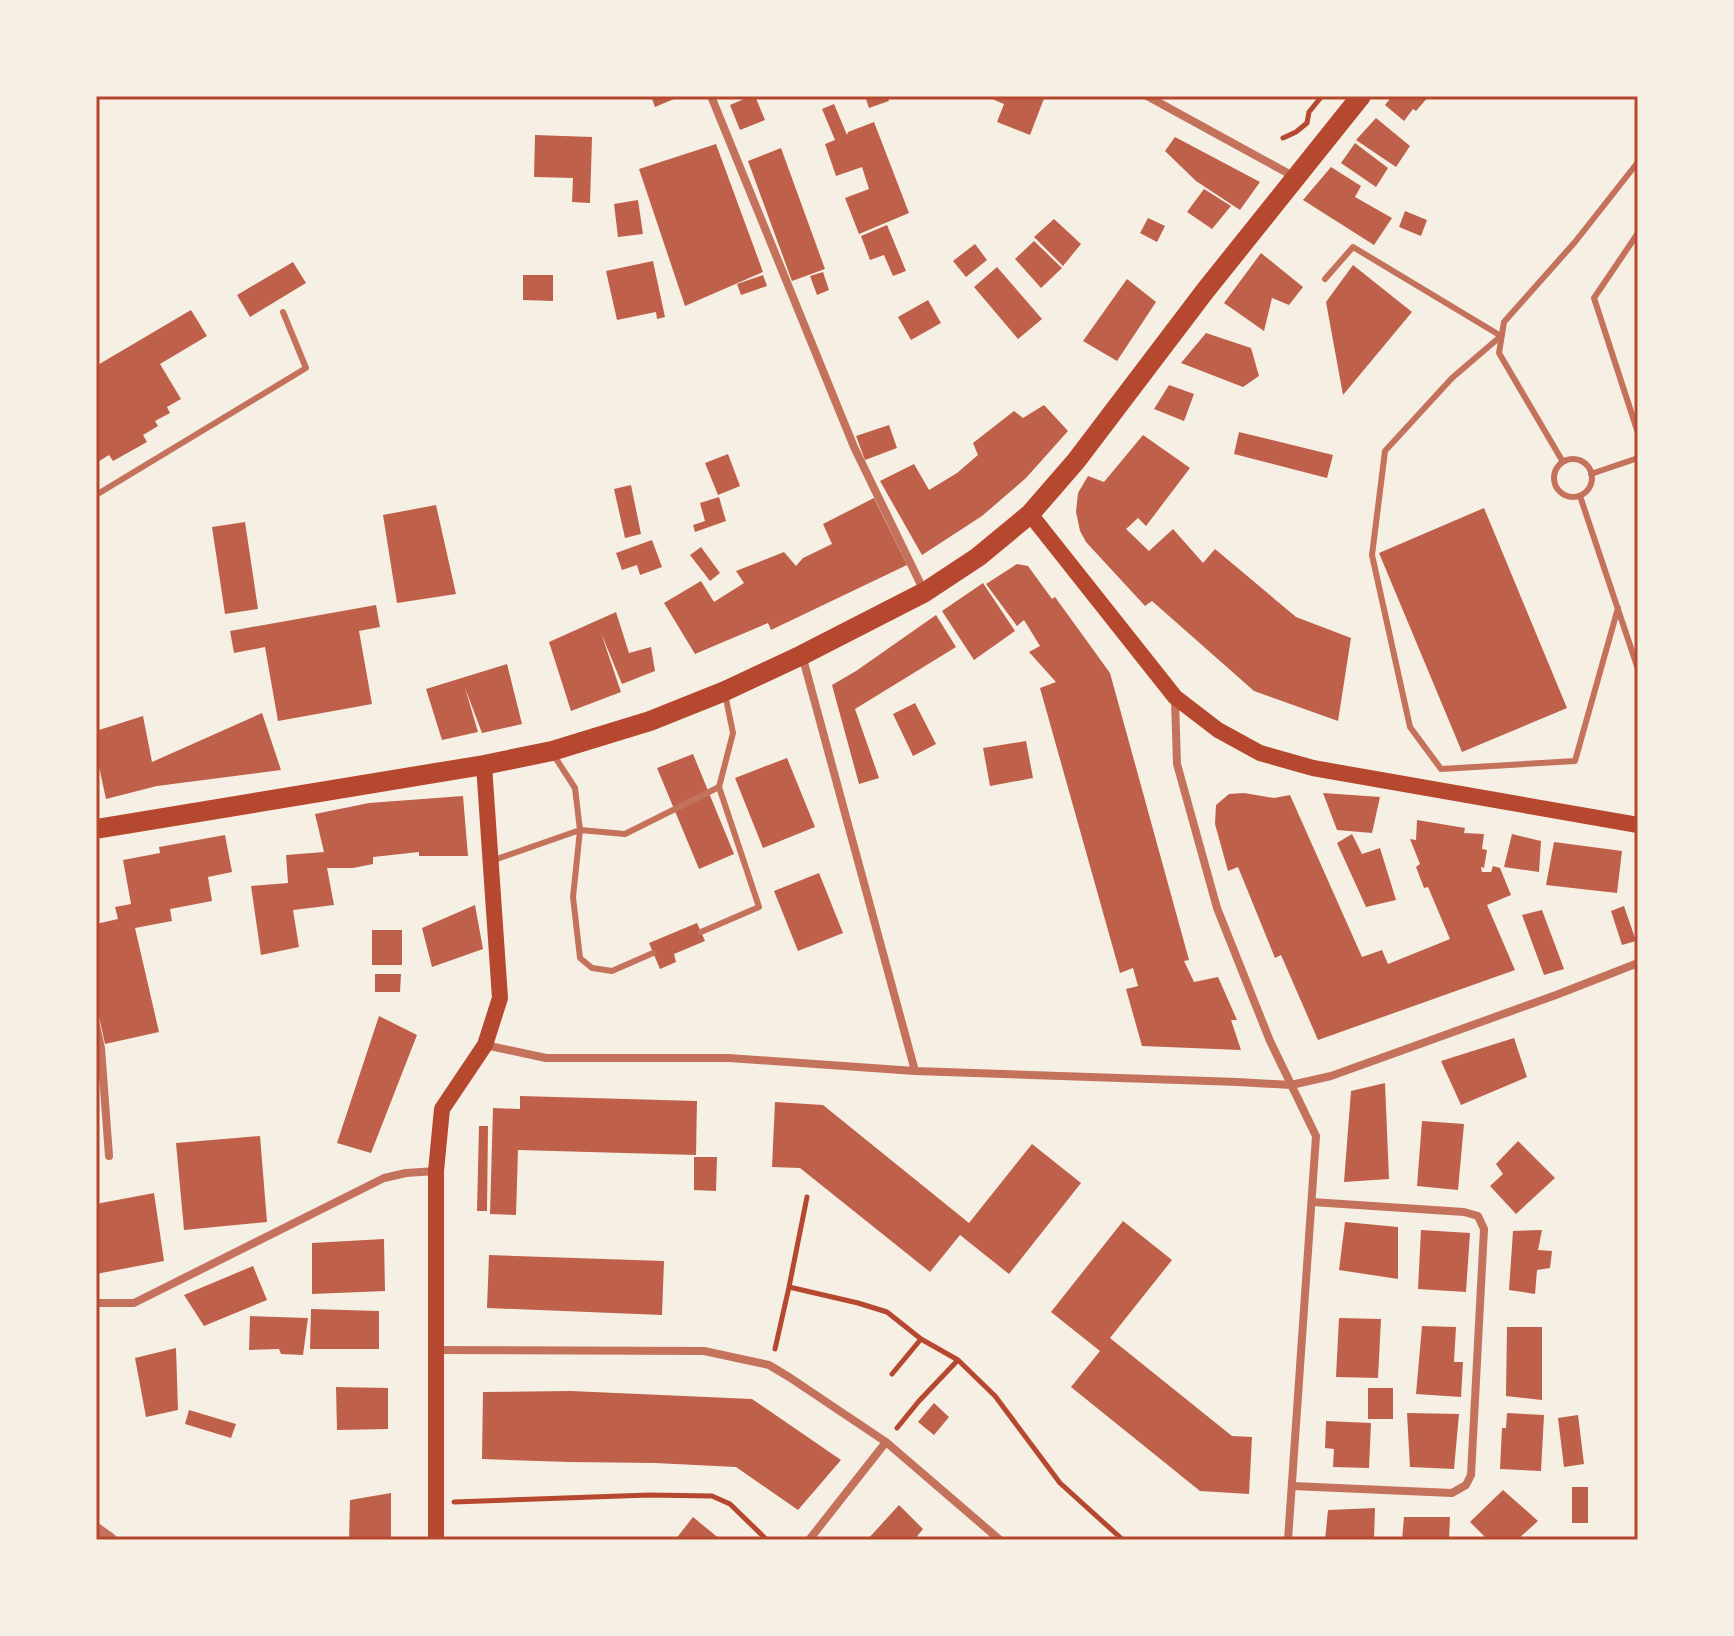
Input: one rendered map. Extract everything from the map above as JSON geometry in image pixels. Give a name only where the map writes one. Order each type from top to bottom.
[{"type":"main road","points":[[96,829],[552,751],[650,721],[725,691],[925,592],[978,557],[1030,514],[1076,461],[1361,96]]},
{"type":"main road","points":[[1030,514],[1175,697],[1218,730],[1260,753],[1313,768],[1638,825]]},
{"type":"main road","points":[[436,1540],[436,1171],[442,1109],[485,1045],[500,998],[484,765]]},
{"type":"street","points":[[711,96],[854,447],[925,592]]},
{"type":"street","points":[[1147,96],[1295,177]]},
{"type":"street","points":[[802,655],[915,1071]]},
{"type":"street","points":[[1175,697],[1177,764],[1217,908],[1270,1041],[1316,1136],[1288,1540]]},
{"type":"street","points":[[485,1045],[546,1058],[729,1058],[915,1071],[1291,1085],[1331,1076],[1638,963]]},
{"type":"street","points":[[96,1025],[101,1048],[109,1156]]},
{"type":"street","points":[[96,1303],[134,1303],[384,1178],[436,1171]]},
{"type":"street","points":[[1292,1486],[1452,1493],[1466,1485],[1471,1475],[1484,1229],[1478,1216],[1464,1212],[1312,1202]]},
{"type":"street","points":[[436,1350],[704,1351],[769,1365],[886,1442],[1000,1540]]},
{"type":"street","points":[[809,1540],[886,1442]]},
{"type":"street","points":[[96,1530],[110,1540]]},
{"type":"lane","points":[[1563,462],[1499,353],[1504,322],[1575,242],[1638,162]]},
{"type":"lane","points":[[1638,233],[1594,298],[1638,433]]},
{"type":"lane","points":[[1325,279],[1353,247],[1501,336]]},
{"type":"lane","points":[[96,495],[306,368],[283,312]]},
{"type":"lane","points":[[1501,336],[1452,378],[1385,451],[1372,555],[1410,727],[1441,769],[1575,761],[1618,608]]},
{"type":"lane","points":[[1591,474],[1638,458]]},
{"type":"lane","points":[[1579,460],[1589,468],[1592,481],[1580,496],[1568,496],[1555,485],[1554,473],[1563,462],[1579,460]]},
{"type":"lane","points":[[1580,496],[1638,669]]},
{"type":"lane","points":[[1628,638],[1638,635]]},
{"type":"lane","points":[[701,932],[759,907],[719,787],[733,733],[725,691]]},
{"type":"lane","points":[[552,751],[575,788],[580,830],[573,897],[580,958],[592,968],[612,971],[653,953]]},
{"type":"lane","points":[[490,861],[580,830],[625,834],[719,787]]},
{"type":"path","points":[[1283,138],[1307,123],[1309,112],[1322,96]]},
{"type":"path","points":[[769,1365],[778,1339],[807,1197]]},
{"type":"path","points":[[789,1287],[887,1312],[921,1339],[958,1360],[995,1396],[1060,1483],[1123,1540]]},
{"type":"path","points":[[892,1374],[921,1339]]},
{"type":"path","points":[[886,1442],[958,1360]]},
{"type":"path","points":[[453,1502],[649,1495],[712,1496],[730,1504],[767,1540]]},
{"type":"building","points":[[651,96],[681,96],[655,107]]},
{"type":"building","points":[[755,96],[765,120],[740,130],[730,105]]},
{"type":"building","points":[[865,96],[887,96],[889,101],[869,108]]},
{"type":"building","points":[[993,96],[1045,96],[1030,135],[997,122],[1004,104],[992,99]]},
{"type":"building","points":[[1392,96],[1429,96],[1404,121],[1385,105]]},
{"type":"building","points":[[834,104],[847,135],[874,122],[909,213],[859,234],[845,198],[869,189],[862,167],[836,176],[825,144],[835,140],[822,109]]},
{"type":"building","points":[[1376,118],[1410,146],[1396,167],[1356,140]]},
{"type":"building","points":[[535,135],[592,137],[590,203],[572,202],[573,178],[534,177]]},
{"type":"building","points":[[1175,137],[1260,182],[1240,210],[1196,181],[1165,151]]},
{"type":"building","points":[[1355,143],[1388,168],[1376,187],[1341,163]]},
{"type":"building","points":[[716,144],[763,272],[685,306],[639,169]]},
{"type":"building","points":[[781,148],[825,269],[792,281],[748,161]]},
{"type":"building","points":[[1331,167],[1361,186],[1355,197],[1392,218],[1374,245],[1303,200]]},
{"type":"building","points":[[1204,189],[1231,206],[1212,229],[1187,212]]},
{"type":"building","points":[[638,200],[643,234],[618,237],[614,204]]},
{"type":"building","points":[[1405,211],[1427,220],[1421,236],[1399,227]]},
{"type":"building","points":[[1148,218],[1165,226],[1157,242],[1140,233]]},
{"type":"building","points":[[1054,219],[1081,244],[1063,266],[1034,237]]},
{"type":"building","points":[[887,225],[906,271],[893,276],[884,255],[870,260],[861,236]]},
{"type":"building","points":[[1034,241],[1062,268],[1041,288],[1015,259]]},
{"type":"building","points":[[975,244],[987,260],[966,277],[953,261]]},
{"type":"building","points":[[1261,253],[1303,287],[1289,305],[1272,298],[1264,331],[1224,303]]},
{"type":"building","points":[[653,261],[665,317],[657,319],[656,312],[617,320],[606,271]]},
{"type":"building","points":[[293,262],[306,283],[250,317],[237,295]]},
{"type":"building","points":[[1353,265],[1412,312],[1343,395],[1326,302]]},
{"type":"building","points":[[997,267],[1042,319],[1018,339],[974,287]]},
{"type":"building","points":[[823,272],[829,290],[817,295],[810,276]]},
{"type":"building","points":[[523,275],[553,275],[553,301],[523,300]]},
{"type":"building","points":[[763,275],[767,286],[741,295],[737,284]]},
{"type":"building","points":[[1127,279],[1156,302],[1117,361],[1083,341]]},
{"type":"building","points":[[928,300],[941,323],[911,340],[898,317]]},
{"type":"building","points":[[191,310],[207,336],[160,364],[181,399],[167,407],[170,413],[155,421],[158,426],[143,435],[147,442],[113,461],[109,455],[96,463],[96,366]]},
{"type":"building","points":[[1206,333],[1251,348],[1259,376],[1243,387],[1181,363]]},
{"type":"building","points":[[1169,385],[1194,394],[1184,421],[1154,409]]},
{"type":"building","points":[[1044,405],[1068,431],[1026,478],[982,516],[922,555],[880,481],[914,464],[929,490],[957,473],[978,455],[973,443],[1014,411],[1023,418]]},
{"type":"building","points":[[889,425],[897,448],[865,460],[856,436]]},
{"type":"building","points":[[1239,432],[1333,455],[1327,478],[1234,454]]},
{"type":"building","points":[[1143,435],[1190,468],[1146,526],[1138,518],[1126,529],[1149,551],[1173,529],[1203,563],[1215,549],[1296,617],[1351,638],[1338,721],[1254,691],[1152,601],[1145,606],[1086,542],[1076,512],[1078,493],[1088,476],[1104,482]]},
{"type":"building","points":[[728,454],[740,486],[718,495],[705,463]]},
{"type":"building","points":[[631,485],[641,534],[625,538],[614,489]]},
{"type":"building","points":[[719,497],[726,521],[695,532],[693,525],[705,521],[700,503]]},
{"type":"building","points":[[874,498],[907,565],[771,630],[768,623],[695,654],[664,603],[701,581],[714,602],[744,583],[736,571],[784,552],[796,566],[803,558],[832,544],[823,524]]},
{"type":"building","points":[[436,505],[456,594],[397,603],[383,515]]},
{"type":"building","points":[[1484,508],[1567,708],[1462,752],[1379,553]]},
{"type":"building","points":[[245,522],[258,609],[225,614],[212,527]]},
{"type":"building","points":[[652,540],[662,567],[640,575],[637,565],[622,570],[616,553]]},
{"type":"building","points":[[701,547],[720,573],[710,581],[690,555]]},
{"type":"building","points":[[1017,564],[1028,566],[1052,599],[1055,597],[1110,673],[1189,960],[1184,961],[1194,982],[1218,977],[1237,1020],[1231,1020],[1241,1050],[1142,1046],[1126,989],[1138,986],[1133,968],[1120,973],[1040,688],[1056,682],[1029,652],[1040,646],[1024,620],[1017,626],[986,584]]},
{"type":"building","points":[[983,583],[1015,631],[974,660],[942,611]]},
{"type":"building","points":[[376,605],[380,627],[359,631],[372,704],[278,721],[265,647],[234,653],[230,631]]},
{"type":"building","points":[[616,612],[629,653],[651,647],[655,671],[622,684],[601,633],[621,692],[571,711],[549,642]]},
{"type":"building","points":[[936,615],[956,647],[855,709],[879,778],[859,784],[832,685]]},
{"type":"building","points":[[507,664],[522,724],[482,733],[465,688],[478,732],[442,740],[426,689]]},
{"type":"building","points":[[915,703],[936,744],[913,756],[893,714]]},
{"type":"building","points":[[262,713],[281,770],[157,786],[106,799],[96,753],[96,731],[143,716],[152,762]]},
{"type":"building","points":[[1026,741],[1033,778],[990,786],[983,748]]},
{"type":"building","points":[[693,754],[734,854],[699,869],[657,768]]},
{"type":"building","points":[[787,758],[815,827],[763,848],[735,778]]},
{"type":"building","points":[[1323,793],[1380,797],[1372,833],[1337,830]]},
{"type":"building","points":[[1229,794],[1274,798],[1290,795],[1362,957],[1382,950],[1388,964],[1450,939],[1416,867],[1420,864],[1410,839],[1416,840],[1417,820],[1465,828],[1464,833],[1484,834],[1482,849],[1487,850],[1482,872],[1491,872],[1493,866],[1500,868],[1511,895],[1487,905],[1515,970],[1318,1040],[1281,955],[1275,958],[1238,867],[1228,871],[1215,824],[1216,805]]},
{"type":"building","points":[[463,796],[468,856],[419,856],[419,852],[373,857],[373,864],[353,868],[327,868],[334,905],[293,910],[299,947],[261,955],[251,886],[288,883],[286,855],[324,852],[315,814],[369,803]]},
{"type":"building","points":[[1352,834],[1362,854],[1380,848],[1396,900],[1366,907],[1337,843]]},
{"type":"building","points":[[1512,834],[1541,841],[1539,872],[1504,867]]},
{"type":"building","points":[[225,835],[232,872],[208,877],[212,901],[170,909],[172,921],[135,928],[159,1032],[105,1044],[96,1003],[96,924],[118,919],[115,907],[131,904],[123,860],[160,853],[159,847]]},
{"type":"building","points":[[1554,842],[1622,851],[1617,893],[1546,885]]},
{"type":"building","points":[[819,873],[843,933],[798,951],[774,891]]},
{"type":"building","points":[[475,905],[483,949],[432,967],[422,928]]},
{"type":"building","points":[[1624,906],[1636,941],[1622,945],[1611,911]]},
{"type":"building","points":[[1542,910],[1564,969],[1544,975],[1522,915]]},
{"type":"building","points":[[697,923],[705,941],[674,954],[676,962],[660,969],[649,943]]},
{"type":"building","points":[[372,930],[402,930],[402,965],[372,965]]},
{"type":"building","points":[[375,974],[401,974],[400,992],[375,992]]},
{"type":"building","points":[[379,1016],[417,1035],[371,1153],[337,1143]]},
{"type":"building","points":[[1514,1038],[1527,1077],[1461,1105],[1441,1061]]},
{"type":"building","points":[[1385,1083],[1389,1179],[1344,1182],[1351,1091]]},
{"type":"building","points":[[520,1096],[697,1101],[696,1155],[518,1150],[516,1215],[490,1214],[493,1108],[520,1109]]},
{"type":"building","points":[[775,1102],[823,1105],[969,1223],[1032,1144],[1081,1183],[1009,1274],[960,1235],[930,1272],[800,1168],[772,1167]]},
{"type":"building","points":[[1422,1121],[1464,1124],[1458,1190],[1417,1186]]},
{"type":"building","points":[[479,1126],[488,1126],[487,1211],[477,1211]]},
{"type":"building","points":[[260,1136],[267,1222],[184,1230],[176,1143]]},
{"type":"building","points":[[1518,1141],[1555,1178],[1516,1214],[1490,1186],[1503,1174],[1496,1164]]},
{"type":"building","points":[[694,1157],[717,1157],[716,1191],[694,1190]]},
{"type":"building","points":[[154,1193],[164,1261],[96,1274],[96,1204]]},
{"type":"building","points":[[1123,1221],[1172,1260],[1110,1338],[1232,1436],[1252,1437],[1249,1494],[1200,1491],[1071,1387],[1100,1351],[1051,1312]]},
{"type":"building","points":[[1345,1222],[1398,1227],[1398,1279],[1339,1270]]},
{"type":"building","points":[[1421,1230],[1470,1233],[1466,1292],[1418,1289]]},
{"type":"building","points":[[1542,1230],[1538,1250],[1552,1251],[1550,1268],[1537,1270],[1535,1294],[1509,1290],[1513,1231]]},
{"type":"building","points":[[384,1239],[385,1291],[312,1294],[312,1243]]},
{"type":"building","points":[[489,1255],[664,1261],[662,1315],[487,1308]]},
{"type":"building","points":[[253,1266],[267,1300],[204,1326],[184,1295]]},
{"type":"building","points":[[311,1309],[379,1311],[379,1349],[310,1349]]},
{"type":"building","points":[[250,1316],[308,1318],[303,1355],[281,1354],[279,1349],[249,1350]]},
{"type":"building","points":[[1339,1318],[1381,1319],[1378,1378],[1336,1377]]},
{"type":"building","points":[[1422,1326],[1456,1327],[1454,1362],[1463,1362],[1461,1397],[1416,1394]]},
{"type":"building","points":[[1507,1327],[1542,1327],[1542,1400],[1506,1396]]},
{"type":"building","points":[[176,1348],[178,1410],[146,1417],[135,1358]]},
{"type":"building","points":[[336,1387],[388,1388],[388,1429],[337,1430]]},
{"type":"building","points":[[1368,1388],[1393,1388],[1393,1419],[1368,1419]]},
{"type":"building","points":[[571,1391],[752,1399],[841,1460],[798,1510],[736,1467],[482,1459],[483,1392]]},
{"type":"building","points":[[934,1403],[949,1417],[934,1435],[918,1422]]},
{"type":"building","points":[[189,1410],[236,1424],[231,1438],[185,1424]]},
{"type":"building","points":[[1407,1413],[1459,1414],[1454,1469],[1410,1467]]},
{"type":"building","points":[[1507,1413],[1544,1415],[1541,1471],[1500,1469],[1502,1428],[1506,1428]]},
{"type":"building","points":[[1578,1415],[1584,1464],[1564,1467],[1558,1418]]},
{"type":"building","points":[[1326,1421],[1371,1423],[1369,1468],[1333,1467],[1334,1449],[1325,1448]]},
{"type":"building","points":[[1572,1487],[1588,1487],[1588,1523],[1572,1523]]},
{"type":"building","points":[[1503,1490],[1538,1521],[1517,1540],[1488,1540],[1470,1522]]},
{"type":"building","points":[[391,1493],[391,1539],[349,1540],[350,1500]]},
{"type":"building","points":[[899,1505],[923,1529],[914,1540],[867,1540]]},
{"type":"building","points":[[1375,1508],[1374,1540],[1325,1540],[1328,1510]]},
{"type":"building","points":[[693,1517],[721,1540],[675,1540]]},
{"type":"building","points":[[1404,1517],[1450,1517],[1449,1540],[1402,1540]]}]
